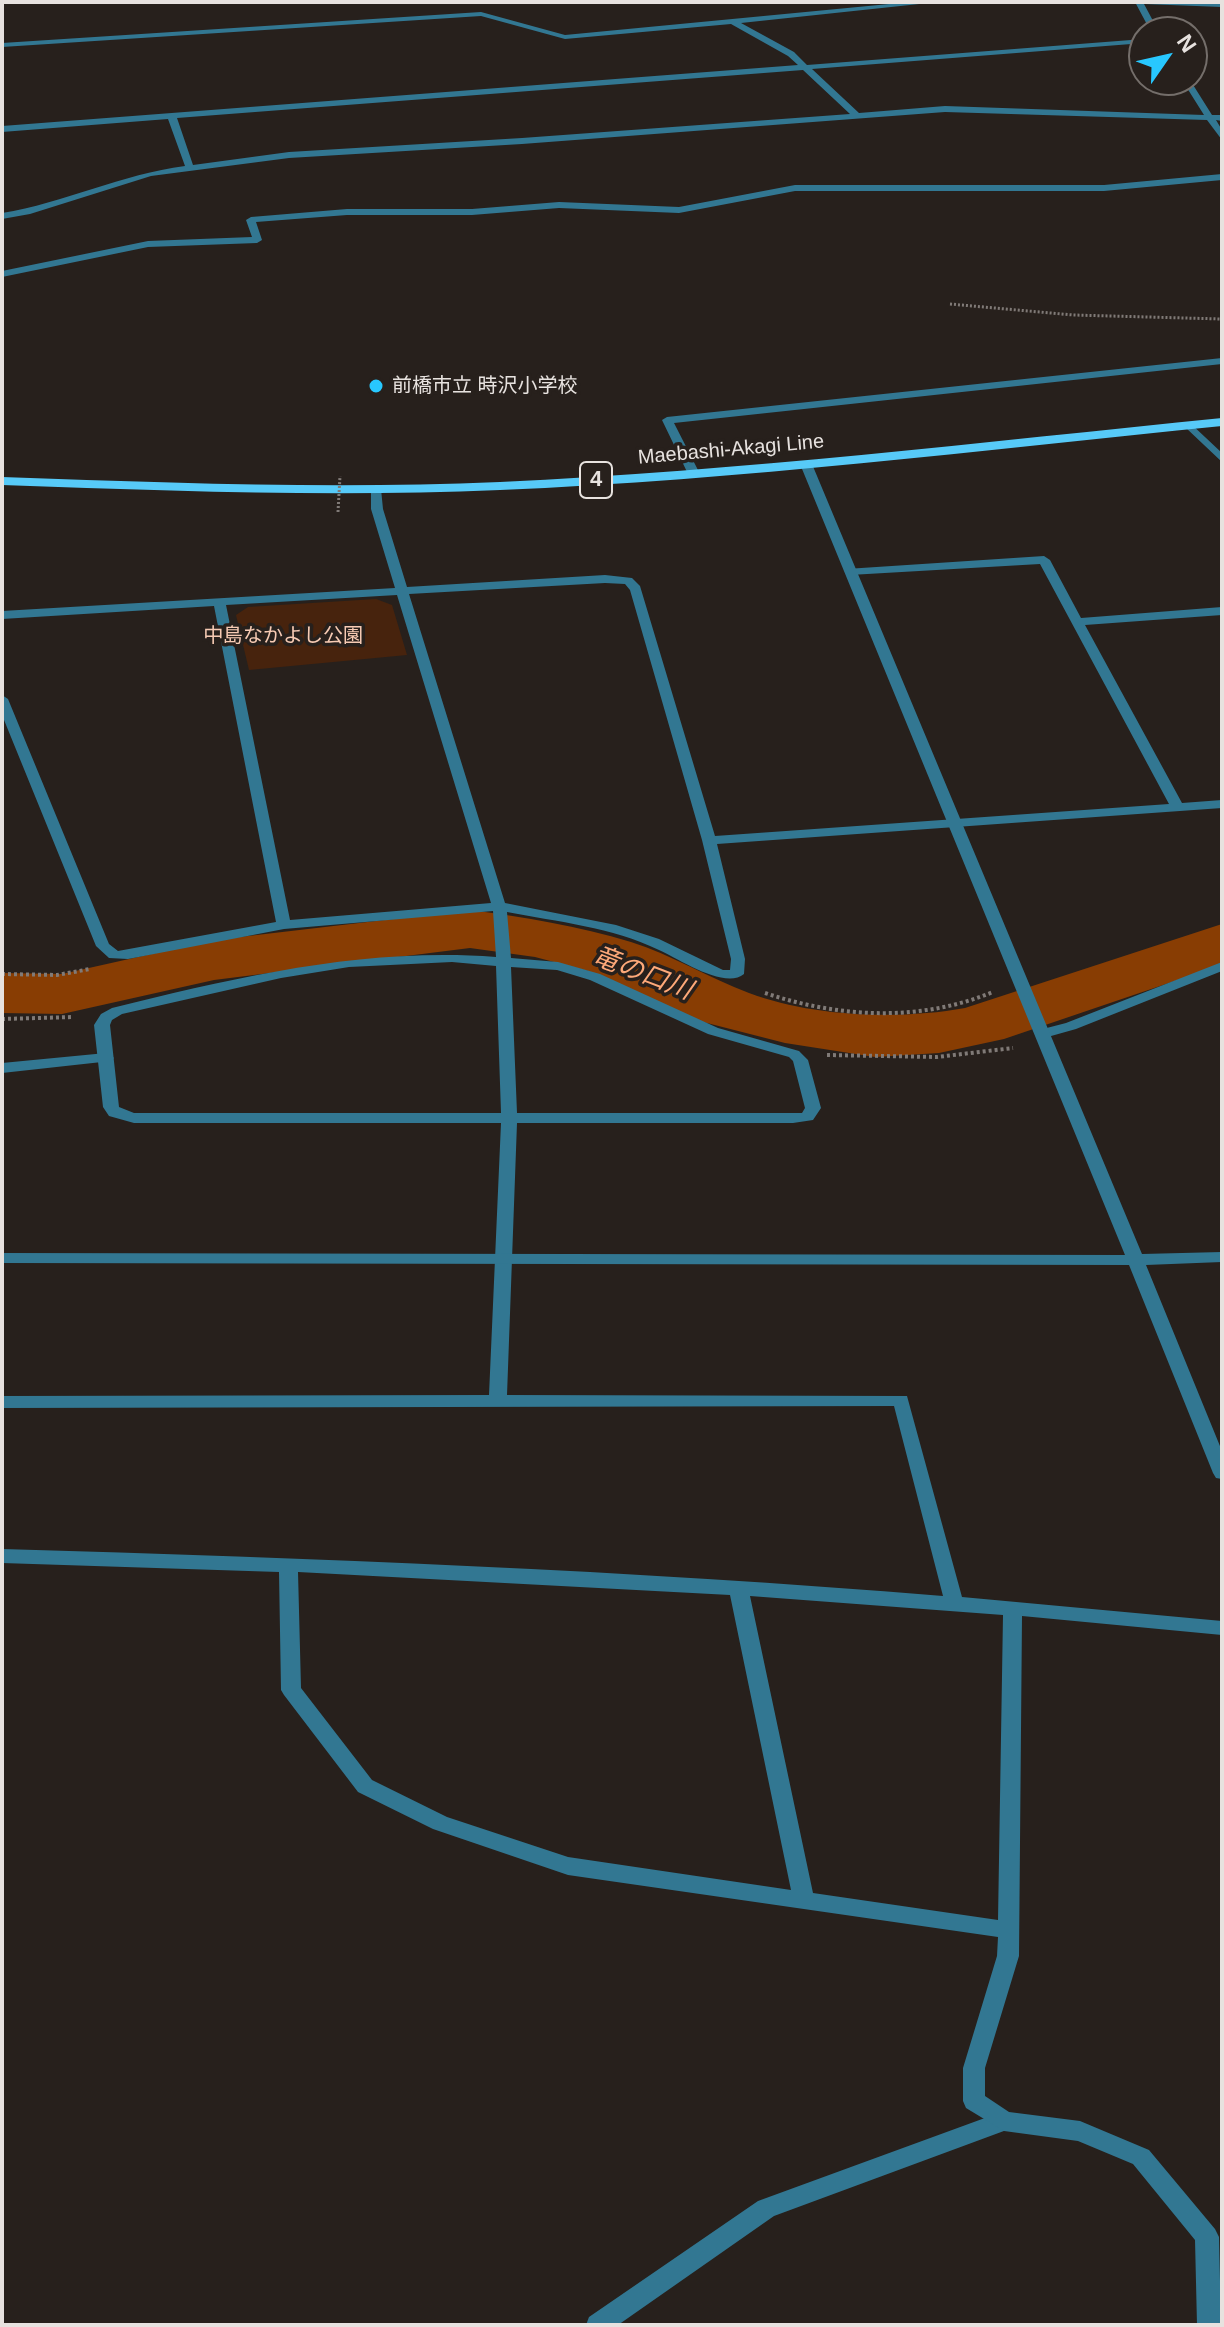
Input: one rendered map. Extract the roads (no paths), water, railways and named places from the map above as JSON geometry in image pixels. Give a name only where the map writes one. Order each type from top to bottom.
[{"type":"main road","name":"Maebashi-Akagi Line","points":[[2,481],[198,488],[499,486],[694,474],[1222,422]]},
{"type":"street","points":[[2,45],[481,14],[565,37],[934,2]]},
{"type":"street","points":[[1140,2],[1222,5]]},
{"type":"street","points":[[734,22],[791,54],[855,114]]},
{"type":"street","points":[[2,129],[1128,42]]},
{"type":"street","points":[[1199,96],[1217,118],[1222,137]]},
{"type":"street","points":[[2,216],[27,212],[150,173],[289,155],[945,109],[1217,118]]},
{"type":"street","points":[[171,114],[189,166]]},
{"type":"street","points":[[2,274],[148,244],[257,240],[251,220],[347,212],[472,212],[559,205],[679,210],[795,188],[1104,188],[1222,177]]},
{"type":"street","points":[[694,474],[667,420],[1222,361]]},
{"type":"street","points":[[1189,425],[1222,459]]},
{"type":"street","points":[[806,464],[1042,1030],[1222,1473]]},
{"type":"street","points":[[375,489],[377,509],[501,912],[509,1119],[498,1402]]},
{"type":"street","points":[[850,571],[1044,560],[1179,809]]},
{"type":"street","points":[[2,615],[605,579],[628,581],[636,589],[709,840],[738,959],[737,974],[721,974],[654,942],[611,928],[501,912],[284,925],[128,955],[114,955],[103,946],[8,731],[2,699]]},
{"type":"street","points":[[219,602],[284,925]]},
{"type":"street","points":[[1076,622],[1222,611]]},
{"type":"street","points":[[709,840],[1222,804]]},
{"type":"street","points":[[503,956],[558,966],[595,977],[713,1031],[794,1054],[800,1060],[813,1108],[807,1117],[793,1118],[509,1119],[124,1117],[111,1107],[102,1025],[106,1017],[117,1011],[175,996],[349,963],[503,956]]},
{"type":"street","points":[[1042,1030],[1071,1026],[1222,966]]},
{"type":"street","points":[[2,1068],[106,1058]]},
{"type":"street","points":[[2,1258],[1136,1260],[1222,1257]]},
{"type":"street","points":[[2,1402],[498,1402],[693,1398],[901,1400],[954,1603]]},
{"type":"street","points":[[2,1556],[288,1564],[739,1590],[1013,1607],[1222,1628]]},
{"type":"street","points":[[288,1564],[291,1690],[365,1786],[440,1823],[568,1866],[1009,1930]]},
{"type":"street","points":[[739,1590],[804,1900]]},
{"type":"street","points":[[1013,1607],[1008,1956],[974,2068],[974,2101],[1004,2121],[1080,2131],[1141,2157],[1214,2239],[1209,2325]]},
{"type":"street","points":[[598,2325],[766,2208],[1004,2121]]},
{"type":"waterway","name":"竜の口川","points":[[2,993],[62,994],[214,960],[470,929],[538,938],[611,957],[727,1008],[785,1023],[875,1037],[939,1033],[980,1025],[1222,943]]},
{"type":"place","name":"前橋市立 時沢小学校","points":[[376,386]]},
{"type":"park label","name":"中島なかよし公園","points":[[283,636]]}]
